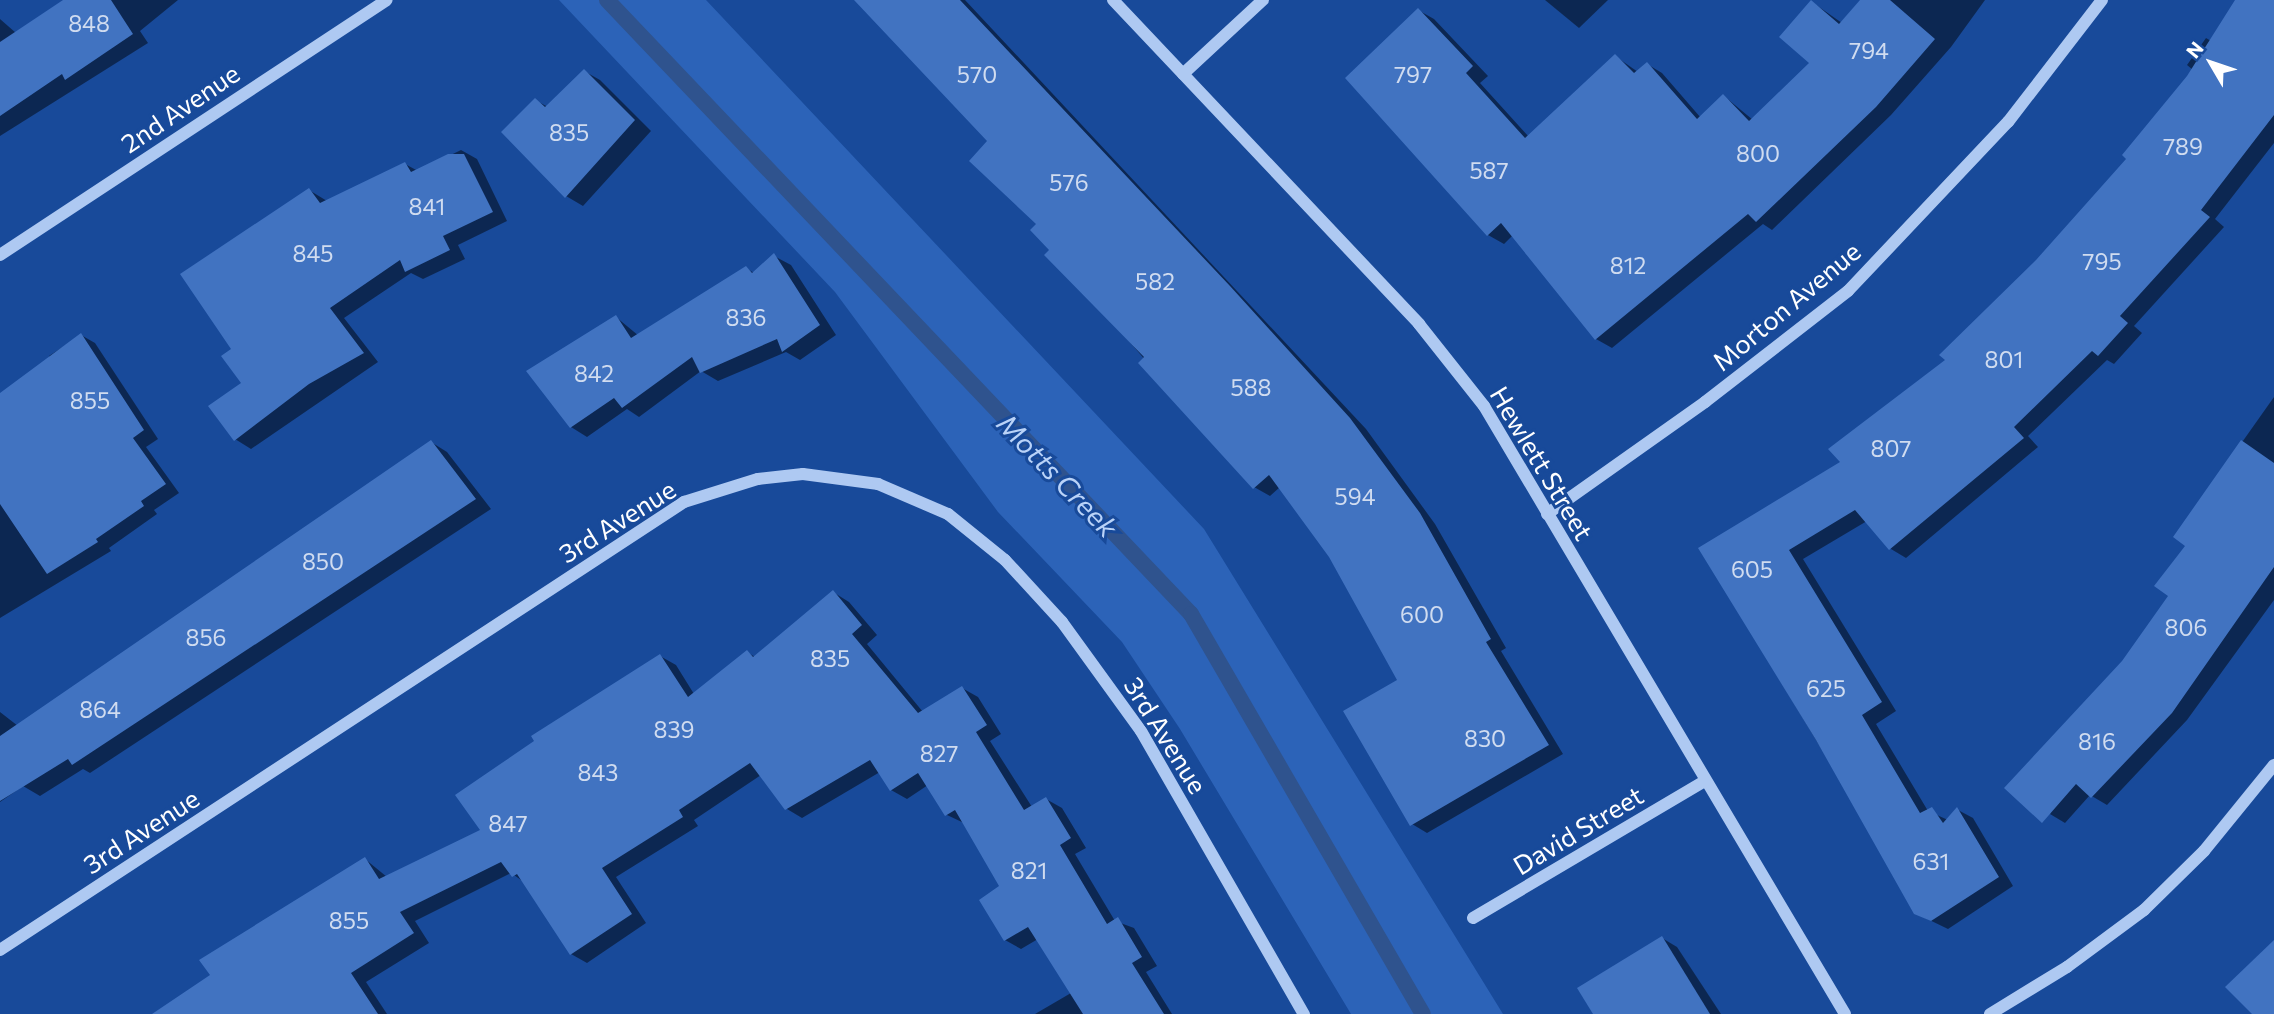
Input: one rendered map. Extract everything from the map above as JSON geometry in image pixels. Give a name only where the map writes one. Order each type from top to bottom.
[{"type":"street","name":"2nd Avenue","points":[[0,255],[386,0]]},
{"type":"street","name":"Hewlett Street","points":[[1113,0],[1419,324],[1484,406],[1845,1014]]},
{"type":"street","points":[[1183,74],[1263,0]]},
{"type":"street","name":"Morton Avenue","points":[[1548,514],[1705,402],[1848,291],[2008,122],[2102,0]]},
{"type":"street","name":"3rd Avenue","points":[[0,950],[684,502],[758,479],[803,474],[890,489],[948,514],[1005,560],[1062,622],[1141,731],[1304,1014]]},
{"type":"street","points":[[1990,1014],[2067,967],[2144,910],[2204,850],[2274,765]]},
{"type":"street","name":"David Street","points":[[1474,918],[1705,781]]},
{"type":"shaded area","points":[[559,0],[706,0],[1204,529],[1503,1014],[1351,1014],[1180,729],[1122,642],[998,512],[835,292]]},
{"type":"building","points":[[63,0],[111,0],[133,34],[65,80],[62,74],[0,116],[0,42]]},
{"type":"building","points":[[854,0],[960,0],[1230,286],[1350,418],[1420,513],[1491,639],[1486,642],[1549,745],[1410,826],[1343,711],[1397,680],[1329,557],[1269,475],[1253,489],[1138,363],[1144,357],[1044,255],[1049,250],[1030,230],[1036,224],[969,161],[987,141]]},
{"type":"building","points":[[1811,0],[1839,24],[1860,0],[1890,0],[1935,39],[1876,107],[1756,222],[1748,214],[1595,340],[1501,223],[1487,236],[1345,78],[1418,8],[1473,66],[1466,73],[1525,138],[1615,54],[1634,73],[1647,62],[1697,119],[1723,94],[1749,121],[1809,63],[1779,37]]},
{"type":"building","points":[[2235,0],[2274,0],[2274,115],[2201,210],[2210,217],[2120,316],[2128,323],[2098,356],[2092,351],[2014,427],[2024,438],[1889,550],[1855,510],[1789,550],[1882,702],[1862,715],[1920,813],[1932,807],[1943,823],[1957,807],[1999,877],[1931,921],[1914,914],[1816,740],[1698,548],[1840,462],[1828,449],[1945,360],[1939,355],[2036,260],[2126,159],[2122,155],[2187,76]]},
{"type":"building","points":[[584,69],[635,120],[565,198],[501,132],[535,98],[545,107]]},
{"type":"building","points":[[448,154],[464,154],[493,212],[443,236],[450,250],[405,272],[400,260],[330,308],[364,353],[309,384],[234,441],[208,406],[241,383],[221,356],[231,349],[180,274],[309,188],[320,203],[405,162],[411,172]]},
{"type":"building","points":[[774,253],[820,325],[782,352],[777,339],[700,373],[692,357],[622,408],[614,398],[570,428],[526,371],[616,315],[631,338],[746,266],[752,273]]},
{"type":"building","points":[[81,333],[144,430],[133,438],[166,484],[141,501],[144,506],[96,539],[98,542],[47,574],[0,504],[0,393]]},
{"type":"building","points":[[431,440],[476,499],[72,765],[68,759],[0,801],[0,736]]},
{"type":"building","points":[[2241,440],[2274,463],[2274,567],[2172,713],[2091,798],[2076,784],[2042,823],[2004,788],[2122,661],[2168,596],[2154,586],[2185,546],[2173,537]]},
{"type":"building","points":[[833,590],[862,625],[852,634],[918,713],[962,686],[987,725],[976,732],[1024,810],[1046,797],[1071,838],[1060,845],[1107,924],[1118,917],[1142,957],[1132,963],[1164,1014],[1083,1014],[1028,927],[1004,941],[979,900],[999,886],[955,810],[945,816],[918,773],[890,791],[870,760],[785,810],[750,763],[679,810],[683,817],[602,868],[632,914],[570,955],[517,874],[512,877],[501,862],[400,912],[414,933],[351,973],[378,1014],[152,1014],[210,975],[199,960],[365,857],[379,879],[480,830],[455,795],[534,741],[531,736],[660,654],[688,697],[747,650],[753,657]]},
{"type":"building","points":[[1662,936],[1710,1014],[1593,1014],[1577,988]]},
{"type":"building","points":[[2274,940],[2274,1014],[2252,1014],[2225,987]]},
{"type":"waterway","name":"Motts Creek","points":[[607,0],[1191,614],[1423,1014]]}]
